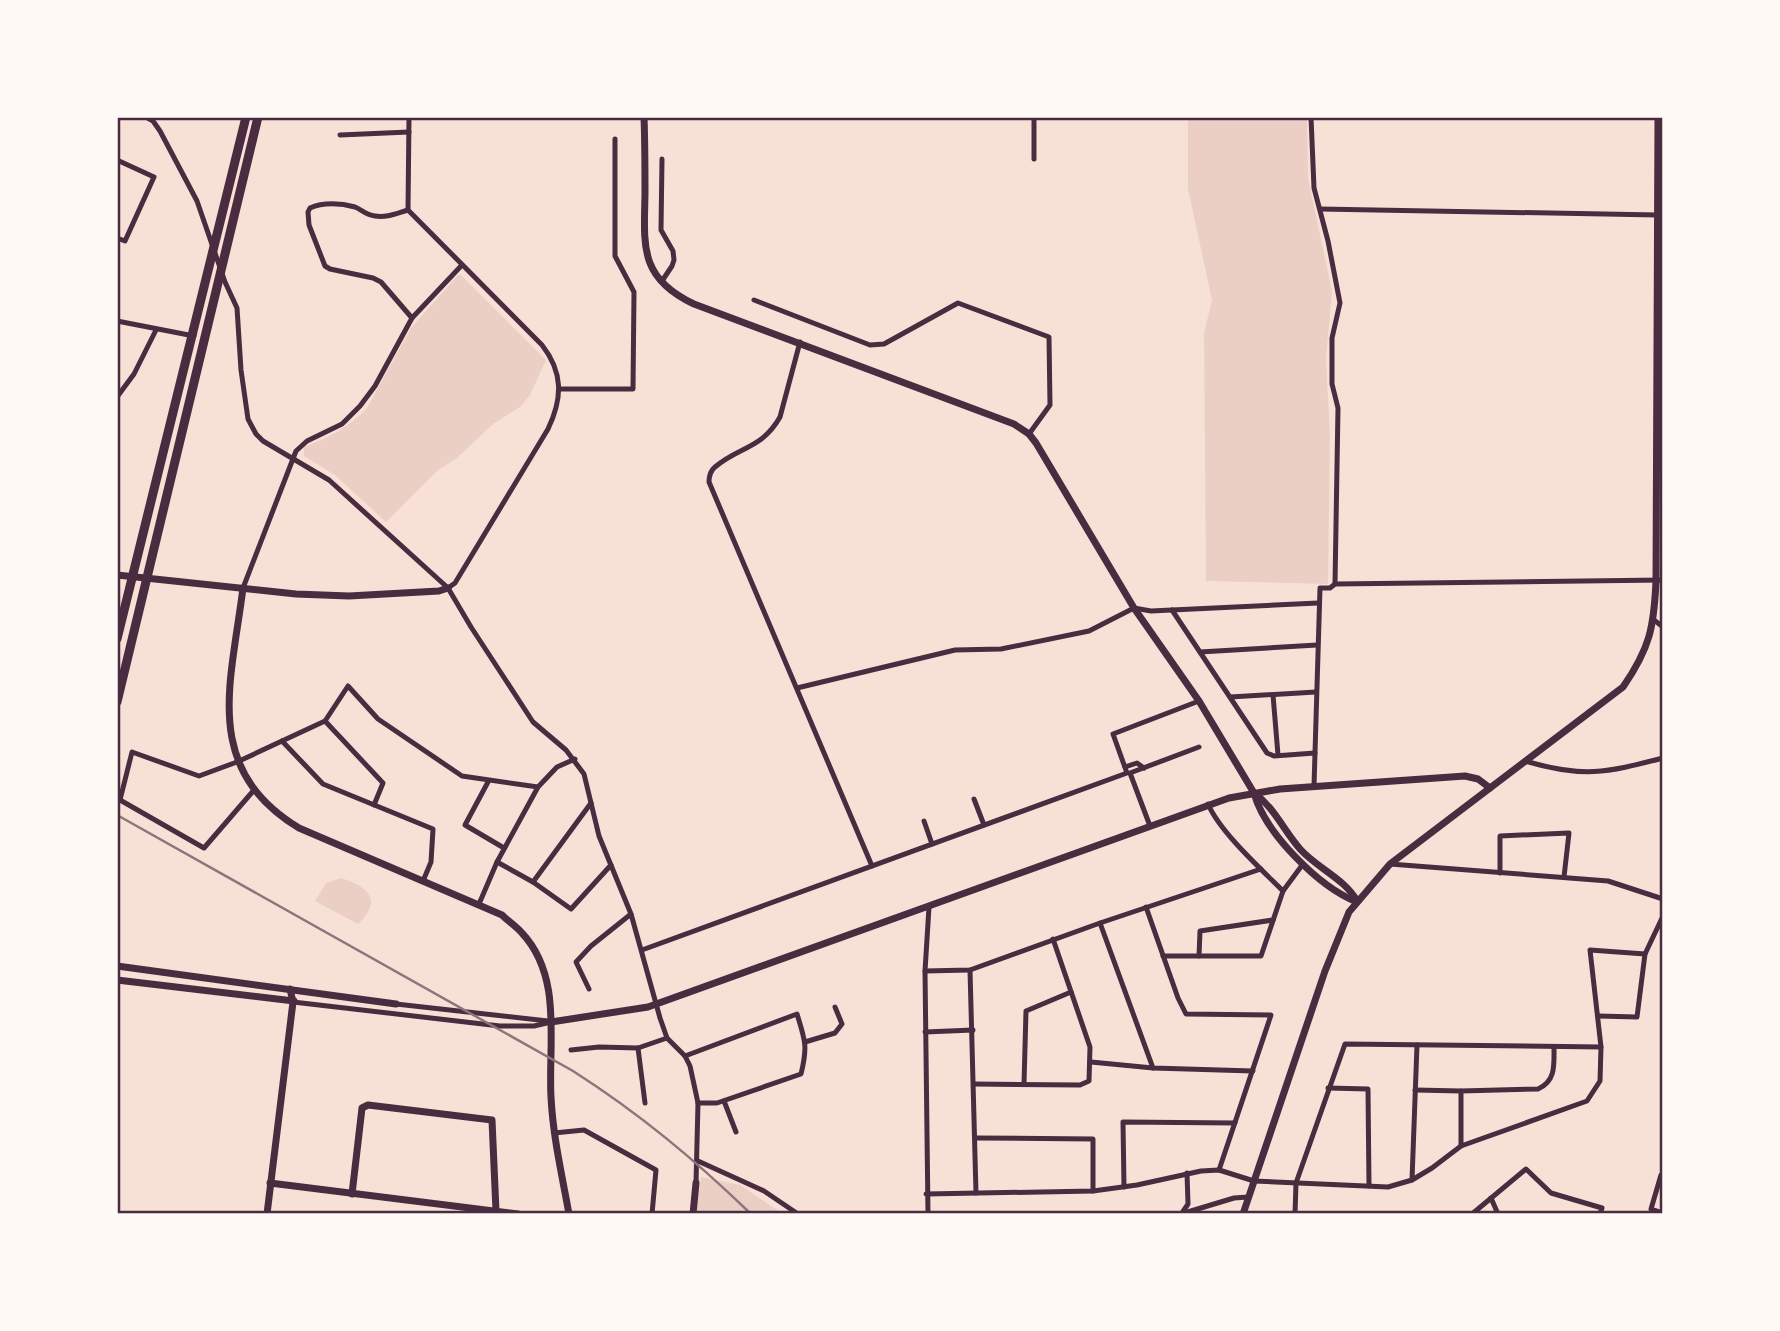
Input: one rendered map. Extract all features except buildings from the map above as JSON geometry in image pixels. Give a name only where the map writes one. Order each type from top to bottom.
[{"type":"highway","points":[[117,639],[215,252],[246,117]]},
{"type":"highway","points":[[117,702],[258,117]]},
{"type":"street","points":[[146,117],[153,121],[160,131],[197,201],[239,317],[242,370],[252,427],[263,441],[329,480],[448,588],[533,722],[575,759],[584,775],[599,836],[631,914],[667,1038],[685,1056],[690,1066],[698,1103],[698,1161],[693,1214]]},
{"type":"street","points":[[117,575],[349,596],[439,591],[454,583],[548,429],[558,405],[560,388],[556,366],[542,345],[408,210],[409,117]]},
{"type":"street","points":[[644,117],[643,236],[649,260],[662,281],[675,293],[694,304],[1014,424],[1028,434],[1036,443],[1134,608],[1199,701],[1254,793],[1258,807],[1265,817],[1303,864],[1345,897],[1357,902]]},
{"type":"street","points":[[1034,117],[1034,159]]},
{"type":"street","points":[[1311,117],[1314,188],[1340,303],[1332,338],[1332,384],[1338,408],[1335,584]]},
{"type":"street","points":[[1243,1214],[1341,927],[1357,902],[1390,864],[1623,687],[1638,666],[1648,645],[1659,580],[1658,117]]},
{"type":"street","points":[[340,135],[409,132]]},
{"type":"street","points":[[560,388],[633,389],[634,292],[615,256],[615,139]]},
{"type":"street","points":[[662,159],[662,230],[673,251],[674,260],[673,266],[662,281]]},
{"type":"street","points":[[117,160],[154,177],[125,241],[117,238]]},
{"type":"street","points":[[408,210],[378,217],[366,215],[357,208],[322,204],[310,208],[308,219],[325,266],[381,282],[412,318]]},
{"type":"street","points":[[1320,209],[1658,215]]},
{"type":"street","points":[[462,265],[412,318],[375,386],[360,406],[342,424],[307,441],[293,458],[243,588],[229,699],[230,732],[237,762],[254,790],[279,816],[299,828],[502,915],[523,933],[539,957],[546,976],[551,1022],[554,1133],[569,1214]]},
{"type":"street","points":[[754,300],[870,345],[884,344],[958,303],[1049,337],[1050,404],[1028,434]]},
{"type":"street","points":[[117,321],[194,336]]},
{"type":"street","points":[[117,397],[134,374],[156,330]]},
{"type":"street","points":[[800,342],[780,417],[774,427],[751,447],[714,467],[709,482],[872,866]]},
{"type":"street","points":[[1314,786],[1320,588],[1331,588],[1335,584],[1659,580]]},
{"type":"street","points":[[797,688],[954,650],[1001,649],[1089,631],[1134,608],[1151,611],[1318,603]]},
{"type":"street","points":[[1172,610],[1267,753],[1315,753]]},
{"type":"street","points":[[1654,620],[1663,627]]},
{"type":"street","points":[[1200,652],[1317,645]]},
{"type":"street","points":[[254,790],[204,848],[120,800],[132,752],[200,776],[326,721],[348,686],[378,719],[462,776],[488,782],[538,787]]},
{"type":"street","points":[[1230,697],[1316,692]]},
{"type":"street","points":[[1273,695],[1278,755]]},
{"type":"street","points":[[642,950],[1127,773],[1113,734],[1199,701]]},
{"type":"street","points":[[326,721],[383,783],[374,805]]},
{"type":"street","points":[[282,741],[323,784],[433,829],[431,862],[423,881]]},
{"type":"street","points":[[1150,825],[1130,773],[1199,747]]},
{"type":"street","points":[[1525,761],[1556,770],[1580,773],[1612,771],[1663,758]]},
{"type":"street","points":[[479,904],[504,848],[538,787],[557,767],[575,759]]},
{"type":"street","points":[[1125,767],[1136,763],[1144,768]]},
{"type":"street","points":[[117,980],[500,1026],[534,1026],[648,1007],[1208,804],[1254,793],[1314,786],[1465,776],[1478,779],[1490,788]]},
{"type":"street","points":[[488,782],[465,825],[504,848]]},
{"type":"street","points":[[1254,793],[1266,802],[1299,848],[1350,890],[1357,902]]},
{"type":"street","points":[[974,799],[984,825]]},
{"type":"street","points":[[533,882],[592,803]]},
{"type":"street","points":[[1208,804],[1212,813],[1283,891]]},
{"type":"street","points":[[924,821],[932,844]]},
{"type":"street","points":[[1500,873],[1500,836],[1569,833],[1564,877]]},
{"type":"street","points":[[497,862],[533,882],[570,909],[611,864]]},
{"type":"street","points":[[1163,956],[1261,956],[1283,891],[1303,864]]},
{"type":"street","points":[[1390,864],[1608,881],[1663,898]]},
{"type":"street","points":[[925,971],[970,970],[1261,869]]},
{"type":"street","points":[[928,1214],[925,971],[929,907]]},
{"type":"street","points":[[1146,907],[1186,1014],[1271,1015],[1219,1170]]},
{"type":"street","points":[[589,989],[576,962],[591,946],[631,914]]},
{"type":"street","points":[[1598,1016],[1637,1017],[1645,954],[1663,916]]},
{"type":"street","points":[[1199,956],[1200,931],[1273,920]]},
{"type":"street","points":[[1100,923],[1153,1068]]},
{"type":"street","points":[[974,1084],[1086,1084],[1089,1081],[1090,1047],[1053,939]]},
{"type":"street","points":[[926,1194],[1093,1191],[1187,1173],[1219,1170],[1254,1181],[1388,1187],[1412,1180],[1461,1146],[1587,1101],[1600,1081],[1601,1047],[1590,950],[1645,954]]},
{"type":"street","points":[[117,966],[551,1022]]},
{"type":"street","points":[[970,970],[976,1193]]},
{"type":"street","points":[[267,1214],[294,990]]},
{"type":"street","points":[[1024,1084],[1026,1011],[1071,992]]},
{"type":"street","points":[[806,1042],[835,1033],[842,1024],[835,1007]]},
{"type":"street","points":[[685,1056],[797,1014],[806,1042],[807,1051],[802,1074],[724,1101],[698,1103]]},
{"type":"street","points":[[925,1032],[972,1030]]},
{"type":"street","points":[[571,1050],[599,1047],[638,1048],[667,1038]]},
{"type":"street","points":[[1295,1214],[1296,1183],[1345,1044],[1601,1047]]},
{"type":"street","points":[[1412,1180],[1417,1045]]},
{"type":"street","points":[[1415,1090],[1529,1090],[1544,1087],[1554,1073],[1554,1047]]},
{"type":"street","points":[[638,1048],[645,1103]]},
{"type":"street","points":[[1091,1062],[1153,1068],[1253,1071]]},
{"type":"street","points":[[1328,1088],[1368,1089],[1369,1186]]},
{"type":"street","points":[[1461,1091],[1461,1146]]},
{"type":"street","points":[[724,1101],[736,1132]]},
{"type":"street","points":[[352,1194],[362,1108],[368,1105],[492,1120],[496,1212]]},
{"type":"street","points":[[1124,1187],[1123,1122],[1235,1123]]},
{"type":"street","points":[[554,1133],[584,1130],[656,1170],[652,1214]]},
{"type":"street","points":[[975,1138],[1093,1139],[1093,1191]]},
{"type":"street","points":[[698,1161],[753,1185],[798,1214]]},
{"type":"street","points":[[1472,1214],[1526,1169],[1551,1193],[1602,1208],[1600,1214]]},
{"type":"street","points":[[1181,1214],[1188,1204],[1187,1173]]},
{"type":"street","points":[[1663,1176],[1661,1175],[1651,1209],[1663,1213]]},
{"type":"street","points":[[270,1183],[518,1214]]},
{"type":"street","points":[[1181,1214],[1234,1198],[1248,1197]]},
{"type":"street","points":[[1491,1198],[1498,1214]]},
{"type":"shaded area","points":[[1188,117],[1307,117],[1308,178],[1332,291],[1326,359],[1330,436],[1328,584],[1206,581],[1204,333],[1212,300],[1188,189]]},
{"type":"shaded area","points":[[458,275],[546,360],[530,395],[520,407],[493,424],[457,458],[438,470],[386,522],[335,475],[304,456],[304,447],[338,431],[367,408],[411,328]]},
{"type":"shaded area","points":[[341,878],[359,886],[369,895],[370,908],[358,924],[315,901],[326,883]]},
{"type":"shaded area","points":[[701,1177],[740,1185],[783,1214],[696,1214]]},
{"type":"railway","points":[[117,815],[573,1071],[665,1138],[751,1214]]}]
